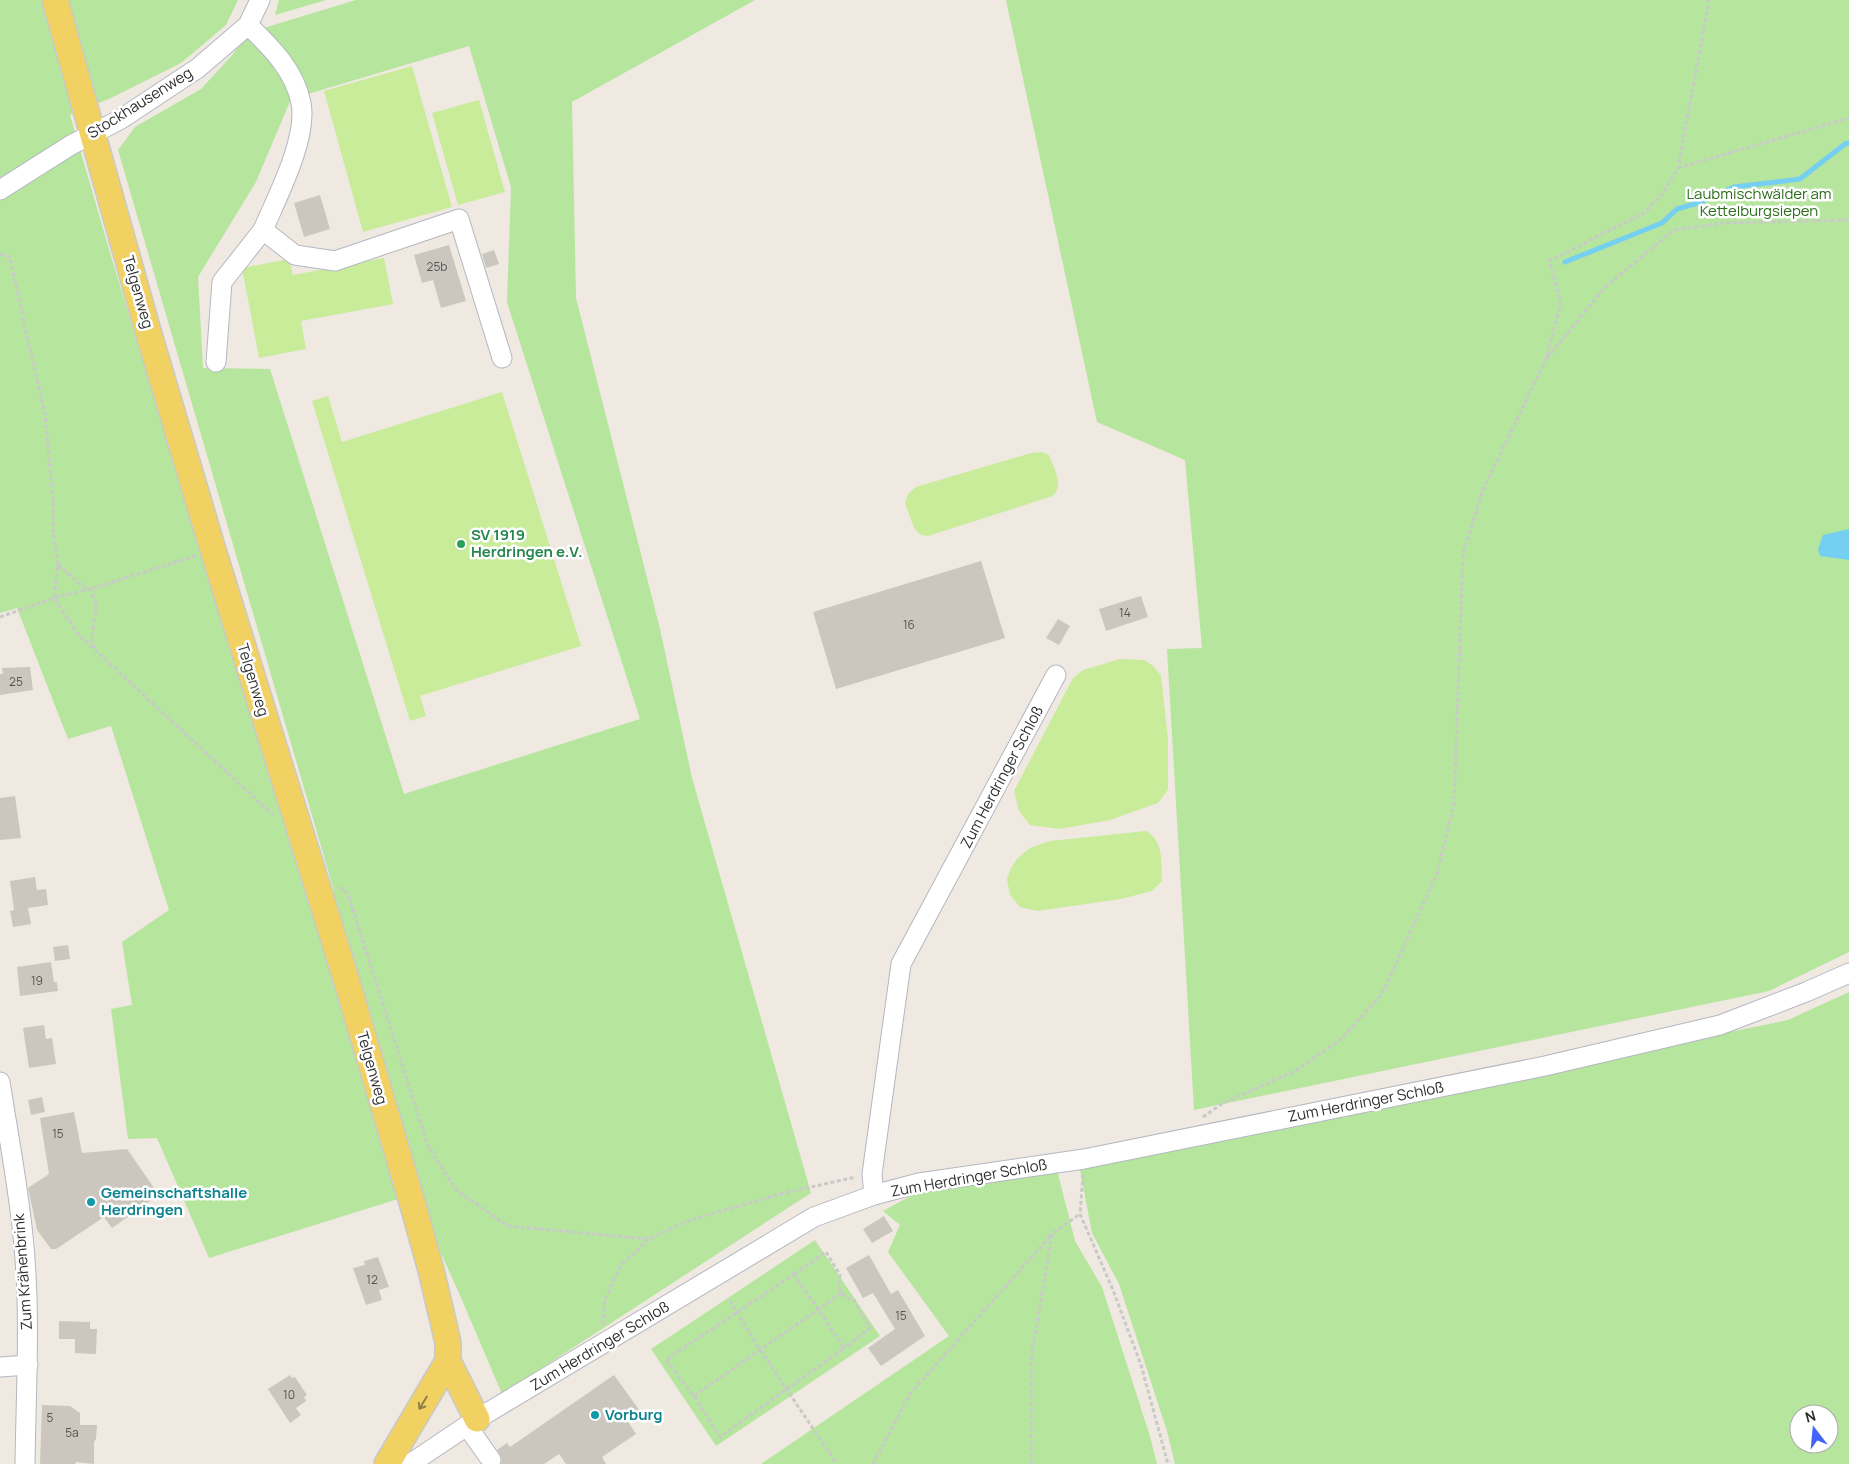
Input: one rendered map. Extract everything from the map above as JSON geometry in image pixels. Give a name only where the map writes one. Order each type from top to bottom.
[{"type":"main road","name":"Telgenweg","points":[[54,0],[148,331],[213,550],[344,973],[422,1235],[445,1328],[448,1343],[448,1361],[472,1422]]},
{"type":"main road","points":[[387,1464],[448,1361]]},
{"type":"street","name":"Stockhausenweg","points":[[1,189],[71,145],[121,119],[198,68],[248,25],[260,0]]},
{"type":"street","points":[[216,362],[222,282],[263,230],[287,174],[301,129],[301,104],[294,82],[283,63],[268,44],[248,25]]},
{"type":"street","points":[[263,230],[294,255],[334,261],[459,219],[502,358]]},
{"type":"street","name":"Zum Herdringer Schloß","points":[[874,1195],[872,1174],[901,964],[1056,675]]},
{"type":"street","name":"Zum Herdringer Schloß","points":[[410,1464],[472,1422],[601,1347],[814,1217],[874,1195],[920,1183],[1084,1159],[1546,1066],[1720,1025],[1806,992],[1849,973]]},
{"type":"street","name":"Zum Krähenbrink","points":[[0,1082],[24,1236],[28,1365],[24,1464]]},
{"type":"street","points":[[0,1367],[28,1365]]},
{"type":"street","points":[[472,1422],[491,1460]]},
{"type":"path","points":[[1199,1120],[1223,1103],[1295,1071],[1340,1040],[1382,994],[1437,874],[1454,804],[1463,554],[1483,490],[1546,359],[1561,302],[1549,261],[1644,213],[1662,194],[1678,168],[1709,0]]},
{"type":"path","points":[[1678,168],[1849,118]]},
{"type":"path","points":[[1546,359],[1605,287],[1674,230],[1724,223],[1849,220]]},
{"type":"path","points":[[0,254],[10,257],[45,414],[53,502],[53,531],[58,564],[84,588],[90,590],[95,600],[92,637],[94,648]]},
{"type":"path","points":[[0,617],[54,598],[90,590],[213,550]]},
{"type":"path","points":[[1084,1159],[1080,1214],[1113,1290],[1141,1366],[1168,1464]]},
{"type":"path","points":[[601,1347],[605,1300],[620,1266],[649,1239],[690,1220],[709,1214],[784,1193],[872,1174]]},
{"type":"path","points":[[873,1464],[910,1394],[1052,1234],[1080,1214]]},
{"type":"path","points":[[1031,1464],[1032,1358],[1052,1234]]},
{"type":"path","points":[[826,1252],[840,1275],[839,1283],[842,1293],[846,1298],[854,1300],[870,1328],[720,1437],[694,1396],[666,1360],[794,1274],[826,1252]]},
{"type":"path","points":[[794,1274],[844,1348]]},
{"type":"path","points":[[694,1396],[842,1293]]},
{"type":"path","points":[[730,1300],[760,1350],[837,1464]]},
{"type":"green space","points":[[0,0],[238,0],[226,25],[181,63],[111,98],[70,115],[111,256],[307,900],[334,891],[118,150],[135,127],[201,89],[234,53],[247,33],[356,0],[755,0],[572,102],[576,298],[660,629],[692,778],[811,1193],[502,1394],[414,1194],[209,1258],[157,1138],[128,1139],[111,1009],[132,1005],[122,942],[169,910],[111,726],[68,739],[17,608],[0,613]],"holes":[[[469,46],[511,187],[507,302],[640,719],[404,794],[270,369],[203,368],[198,277],[256,182],[291,99]]]},
{"type":"green space","points":[[279,0],[326,0],[275,15]]},
{"type":"green space","name":"Laubmischwälder am Kettelburgsiepen","points":[[1006,0],[1849,0],[1849,952],[1769,991],[1194,1110],[1167,649],[1202,648],[1185,460],[1097,422]]},
{"type":"green space","points":[[412,66],[452,207],[363,232],[324,91]]},
{"type":"green space","points":[[479,100],[505,192],[458,205],[432,113]]},
{"type":"green space","points":[[384,258],[393,304],[301,321],[306,349],[259,358],[242,268],[289,259],[293,275]]},
{"type":"green space","name":"SV 1919 Herdringen e.V.","points":[[502,392],[581,646],[420,696],[426,716],[410,721],[312,401],[328,396],[342,442]]},
{"type":"green space","points":[[1042,452],[1049,455],[1057,476],[1058,486],[1053,496],[928,536],[921,535],[914,528],[905,503],[908,494],[916,487],[1031,453]]},
{"type":"green space","points":[[1120,659],[1144,660],[1152,665],[1161,675],[1168,740],[1168,790],[1158,803],[1110,820],[1060,829],[1030,825],[1019,811],[1014,791],[1073,678],[1083,670]]},
{"type":"green space","points":[[1146,831],[1156,840],[1161,859],[1162,881],[1152,891],[1121,899],[1037,911],[1020,907],[1010,895],[1007,879],[1011,868],[1017,859],[1030,848],[1050,841]]},
{"type":"green space","points":[[1849,992],[1849,1464],[1175,1464],[1167,1431],[1119,1284],[1092,1233],[1079,1165],[1788,1020]]},
{"type":"green space","points":[[1057,1170],[1075,1241],[1102,1287],[1149,1433],[1157,1464],[761,1464],[949,1336],[888,1252],[900,1225],[883,1211],[918,1192]]},
{"type":"green space","points":[[815,1240],[880,1336],[716,1446],[651,1349]]},
{"type":"water","points":[[1849,529],[1849,560],[1820,556],[1818,549],[1823,535]]},
{"type":"building","points":[[320,195],[330,229],[304,237],[294,203]]},
{"type":"building","points":[[449,245],[466,301],[441,308],[433,280],[422,283],[414,255]]},
{"type":"building","points":[[494,250],[499,264],[486,268],[482,254]]},
{"type":"building","points":[[981,561],[1005,638],[836,689],[813,612]]},
{"type":"building","points":[[1141,596],[1148,617],[1106,631],[1099,609]]},
{"type":"building","points":[[1058,619],[1070,626],[1059,645],[1046,638]]},
{"type":"building","points":[[30,667],[33,690],[0,695],[0,674],[3,674],[2,668]]},
{"type":"building","points":[[15,796],[21,838],[0,840],[0,798]]},
{"type":"building","points":[[35,877],[37,890],[46,889],[48,905],[28,908],[31,924],[13,927],[10,911],[14,910],[10,881]]},
{"type":"building","points":[[68,945],[70,959],[55,961],[53,947]]},
{"type":"building","points":[[51,962],[54,982],[57,982],[58,991],[20,996],[17,967]]},
{"type":"building","points":[[44,1025],[46,1039],[52,1038],[56,1064],[29,1068],[23,1028]]},
{"type":"building","points":[[42,1097],[45,1112],[31,1115],[28,1100]]},
{"type":"building","name":"Gemeinschaftshalle Herdringen","points":[[74,1112],[82,1153],[127,1149],[159,1195],[112,1228],[104,1217],[56,1249],[51,1249],[37,1230],[28,1188],[49,1174],[40,1118]]},
{"type":"building","points":[[884,1216],[893,1231],[872,1243],[863,1229]]},
{"type":"building","points":[[869,1255],[891,1294],[898,1290],[925,1336],[881,1366],[868,1348],[895,1329],[873,1293],[863,1298],[846,1268]]},
{"type":"building","points":[[378,1257],[389,1287],[379,1290],[382,1300],[366,1305],[353,1268],[365,1265],[364,1261]]},
{"type":"building","points":[[59,1321],[90,1322],[90,1329],[97,1329],[96,1354],[75,1353],[75,1339],[59,1339]]},
{"type":"building","points":[[290,1375],[292,1378],[295,1377],[307,1395],[304,1397],[306,1401],[296,1408],[301,1415],[290,1423],[268,1389]]},
{"type":"building","name":"Vorburg","points":[[614,1375],[640,1411],[627,1420],[636,1434],[602,1457],[606,1464],[566,1464],[559,1454],[544,1464],[501,1464],[502,1458],[497,1450],[507,1443],[510,1447]]},
{"type":"building","points":[[42,1405],[70,1406],[80,1413],[80,1425],[97,1425],[94,1442],[94,1464],[76,1462],[75,1464],[40,1464]]},
{"type":"waterway","points":[[1565,262],[1662,223],[1677,209],[1701,202],[1734,187],[1800,179],[1845,144],[1849,143]]},
{"type":"place","name":"SV 1919 Herdringen e.V.","points":[[461,544]]},
{"type":"place","name":"Gemeinschaftshalle Herdringen","points":[[91,1202]]},
{"type":"place","name":"Vorburg","points":[[595,1415]]}]
